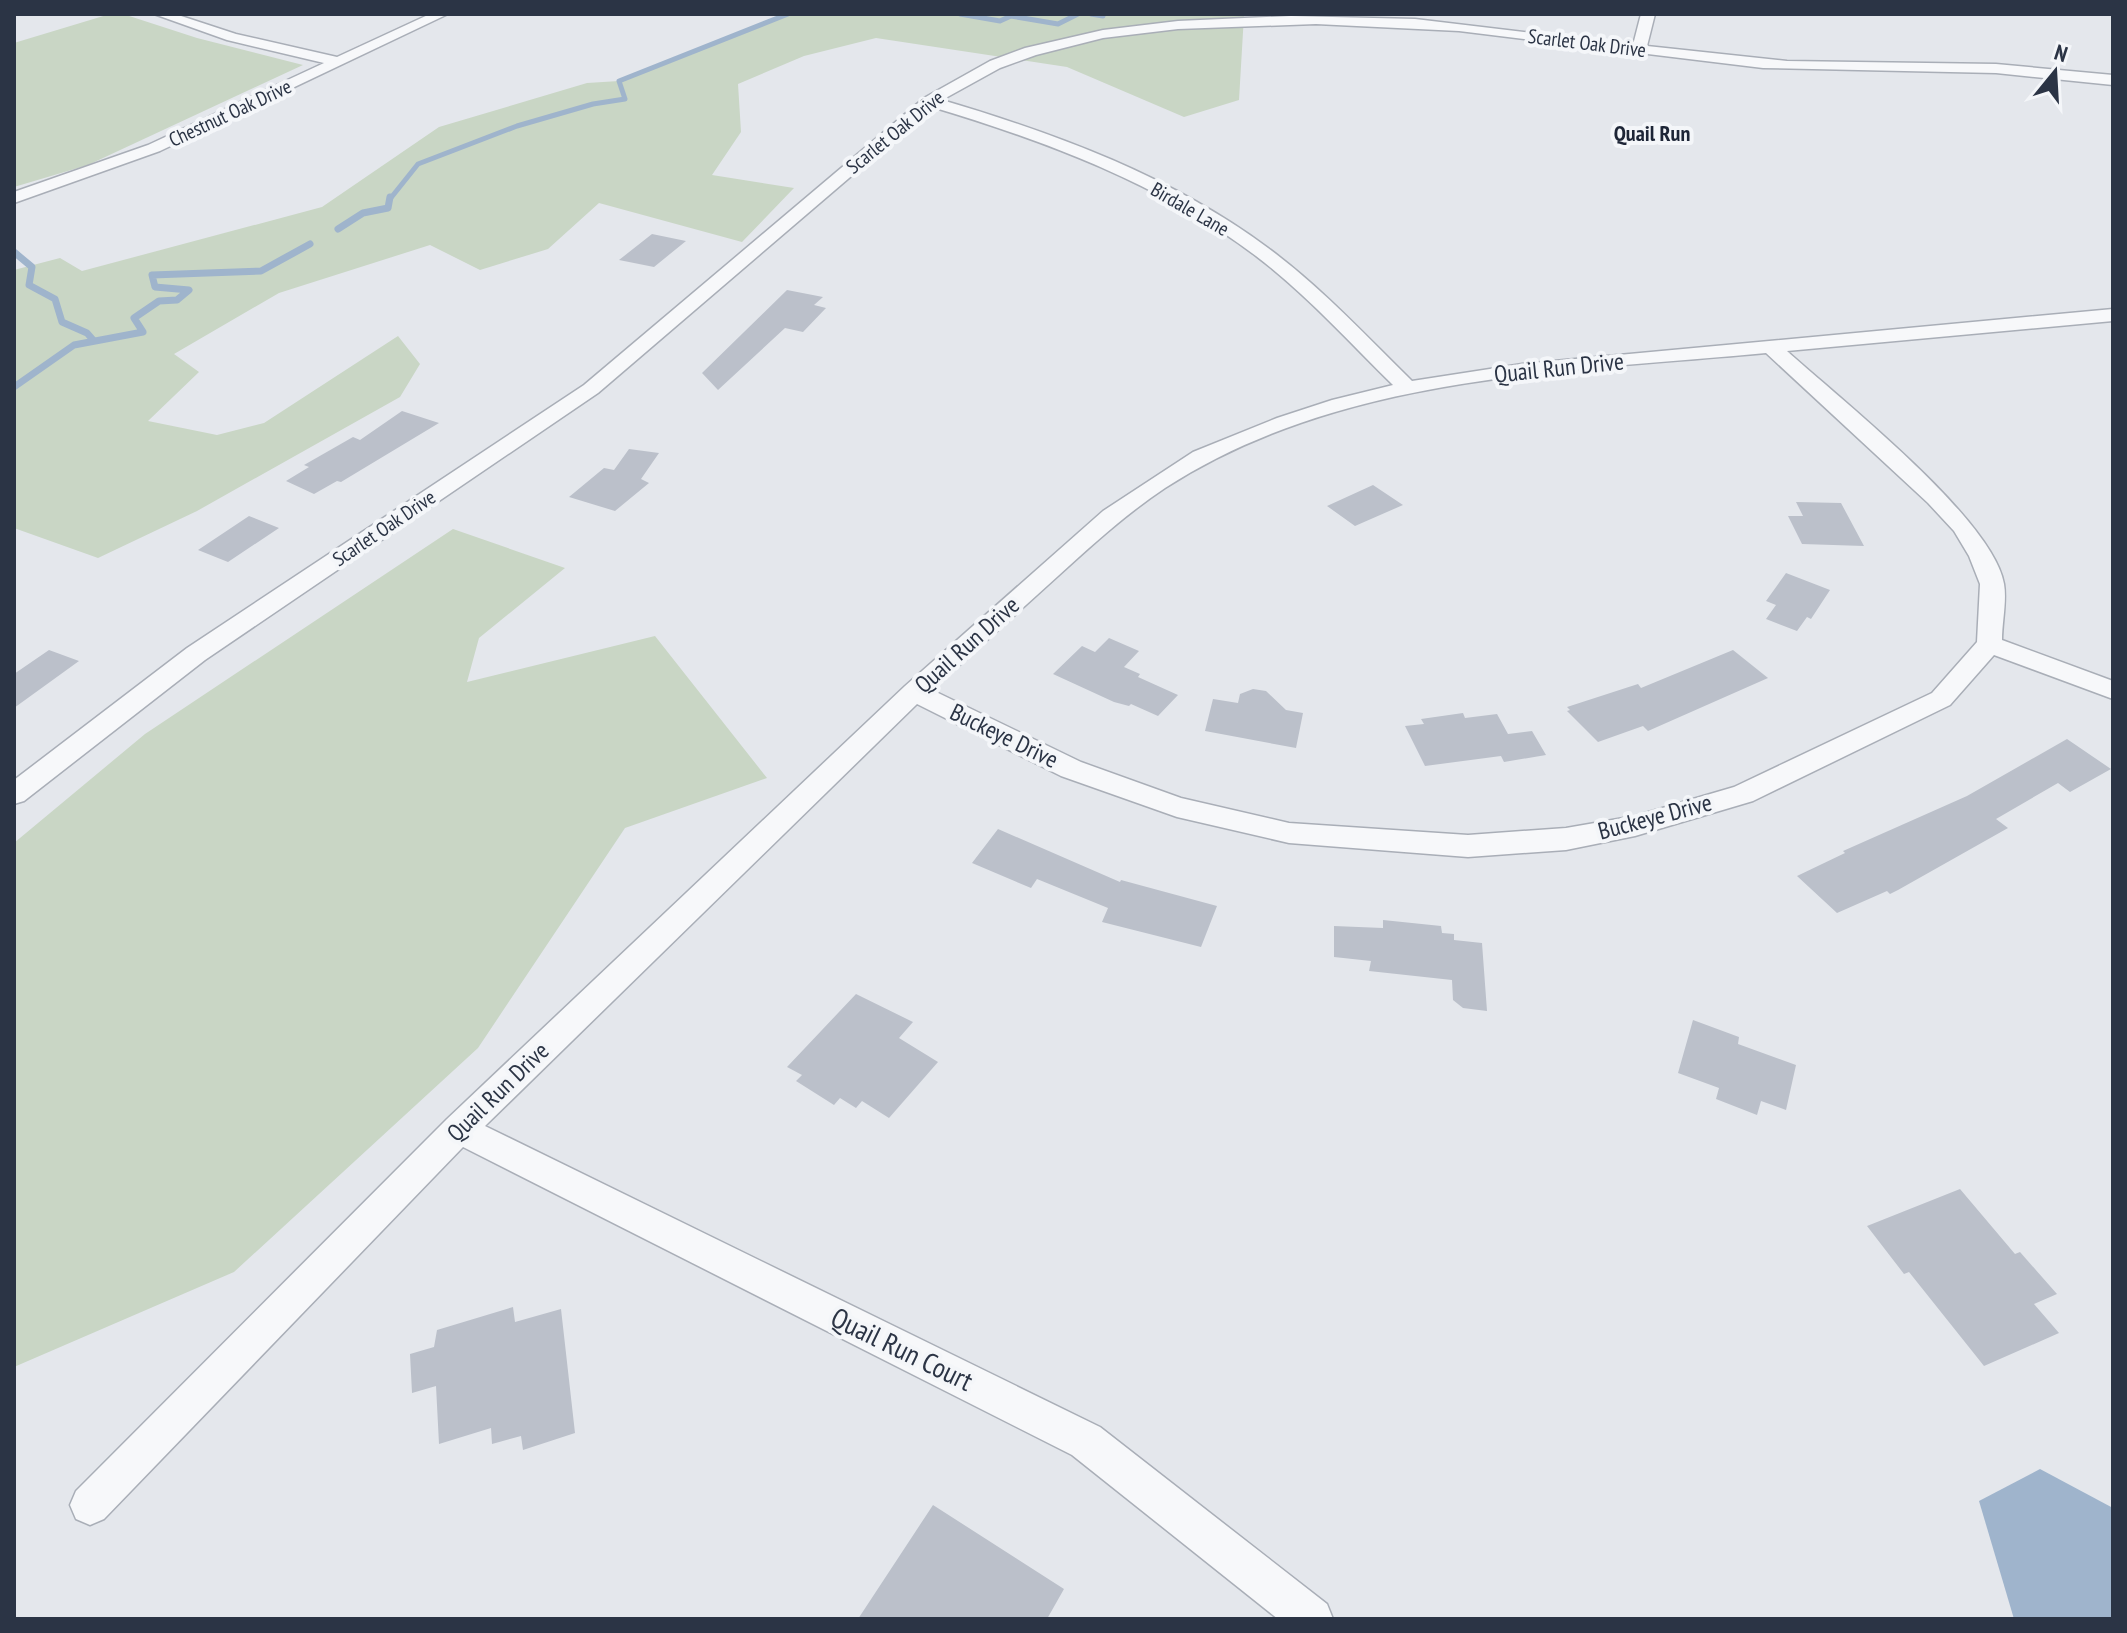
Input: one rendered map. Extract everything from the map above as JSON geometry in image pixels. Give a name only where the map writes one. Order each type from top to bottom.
[{"type":"street","points":[[161,14],[232,37],[340,62]]},
{"type":"street","name":"Chestnut Oak Drive","points":[[14,198],[154,148],[441,14]]},
{"type":"street","points":[[1639,49],[1648,14]]},
{"type":"street","name":"Scarlet Oak Drive","points":[[14,794],[196,654],[591,389],[929,101],[953,84],[986,68],[1042,47],[1115,31],[1288,19],[1413,23],[1792,66],[1988,68],[2113,80]]},
{"type":"street","name":"Birdale Lane","points":[[929,101],[1000,121],[1077,149],[1207,215],[1302,284],[1407,388]]},
{"type":"street","name":"Quail Run Drive","points":[[90,1505],[459,1129],[914,692],[1111,516],[1201,457],[1284,422],[1339,404],[1407,388],[1522,370],[2113,315]]},
{"type":"street","points":[[1770,346],[1936,498],[1963,527],[1981,556],[1992,584],[1989,644],[2113,690]]},
{"type":"street","name":"Buckeye Drive","points":[[914,692],[1071,769],[1177,807],[1289,833],[1468,846],[1566,839],[1635,826],[1743,794],[1941,699],[1989,644]]},
{"type":"street","name":"Quail Run Court","points":[[459,1129],[1086,1441],[1312,1619]]},
{"type":"green space","points":[[110,14],[123,14],[197,38],[303,65],[88,165],[14,187],[14,43]]},
{"type":"green space","points":[[788,14],[1244,15],[1239,100],[1184,117],[1067,67],[876,38],[804,56],[738,84],[741,132],[712,175],[794,188],[742,242],[599,203],[548,249],[480,270],[430,245],[279,293],[174,354],[199,372],[148,421],[217,435],[264,423],[398,336],[420,364],[400,397],[197,511],[98,558],[14,528],[14,270],[60,258],[82,271],[322,207],[439,127],[587,83],[619,81]]},
{"type":"green space","points":[[453,529],[565,568],[479,638],[467,682],[655,636],[767,778],[625,828],[478,1048],[234,1272],[14,1367],[14,843],[145,734]]},
{"type":"water","points":[[2040,1469],[2113,1508],[2113,1619],[2014,1619],[1979,1501]]},
{"type":"building","points":[[652,234],[686,241],[654,267],[619,260]]},
{"type":"building","points":[[787,290],[823,297],[814,305],[826,308],[803,332],[785,328],[718,390],[702,373]]},
{"type":"building","points":[[402,411],[439,423],[341,482],[337,481],[314,494],[286,481],[309,467],[304,465],[353,437],[360,440]]},
{"type":"building","points":[[629,449],[659,453],[641,479],[649,483],[615,511],[569,497],[604,468],[614,470]]},
{"type":"building","points":[[1373,485],[1403,505],[1355,526],[1327,506]]},
{"type":"building","points":[[1796,502],[1841,503],[1864,546],[1802,544],[1788,516],[1803,516]]},
{"type":"building","points":[[249,516],[279,528],[228,562],[198,550]]},
{"type":"building","points":[[1786,573],[1830,590],[1811,619],[1807,617],[1797,631],[1766,619],[1776,605],[1766,601]]},
{"type":"building","points":[[1109,638],[1139,651],[1124,667],[1140,674],[1138,677],[1178,695],[1158,716],[1131,704],[1114,702],[1053,674],[1082,646],[1095,652]]},
{"type":"building","points":[[49,650],[79,661],[14,708],[14,674]]},
{"type":"building","points":[[1733,650],[1768,678],[1648,731],[1643,726],[1598,742],[1567,711],[1570,710],[1567,707],[1638,684],[1641,688]]},
{"type":"building","points":[[1253,689],[1266,691],[1286,710],[1303,713],[1296,748],[1205,731],[1213,699],[1238,703],[1240,694]]},
{"type":"building","points":[[1463,713],[1465,718],[1497,714],[1508,734],[1532,731],[1546,755],[1504,762],[1501,756],[1425,766],[1405,726],[1424,724],[1421,719]]},
{"type":"building","points":[[2067,739],[2111,769],[2070,792],[2058,783],[1996,819],[2008,828],[1898,890],[1890,894],[1887,891],[1837,913],[1797,876],[1845,853],[1843,851],[1967,796]]},
{"type":"building","points":[[998,829],[1120,882],[1217,906],[1201,947],[1102,922],[1108,908],[1037,879],[1031,888],[972,863]]},
{"type":"building","points":[[1383,920],[1441,926],[1442,933],[1454,934],[1454,940],[1482,943],[1487,1011],[1463,1008],[1453,1000],[1452,980],[1369,971],[1371,961],[1334,957],[1334,926],[1383,928]]},
{"type":"building","points":[[856,994],[913,1022],[899,1038],[938,1062],[889,1118],[862,1101],[856,1108],[840,1098],[834,1105],[796,1081],[802,1075],[787,1067]]},
{"type":"building","points":[[1693,1020],[1739,1037],[1738,1044],[1796,1065],[1786,1110],[1761,1101],[1757,1115],[1716,1099],[1719,1088],[1678,1073]]},
{"type":"building","points":[[1960,1189],[2015,1254],[2020,1252],[2057,1294],[2034,1304],[2059,1333],[1984,1366],[1909,1272],[1904,1274],[1867,1226]]},
{"type":"building","points":[[513,1307],[515,1322],[561,1309],[575,1433],[523,1450],[521,1436],[492,1444],[491,1428],[439,1444],[436,1386],[412,1393],[410,1354],[434,1347],[437,1330]]},
{"type":"building","points":[[933,1505],[1064,1589],[1047,1619],[858,1619]]},
{"type":"waterway","points":[[390,199],[418,164],[517,126],[593,104],[625,99],[619,81],[788,14]]},
{"type":"waterway","points":[[960,14],[1000,21],[1011,16],[1058,24],[1078,14]]},
{"type":"waterway","points":[[1091,14],[1103,16]]},
{"type":"waterway","points":[[338,229],[363,213],[388,208],[390,197]]},
{"type":"waterway","points":[[14,387],[74,345],[143,332],[134,318],[159,301],[177,300],[189,290],[155,287],[152,275],[261,271],[310,244]]},
{"type":"waterway","points":[[14,252],[32,267],[29,285],[55,299],[62,322],[87,333],[94,341]]},
{"type":"district","name":"Quail Run","points":[[1652,133]]}]
